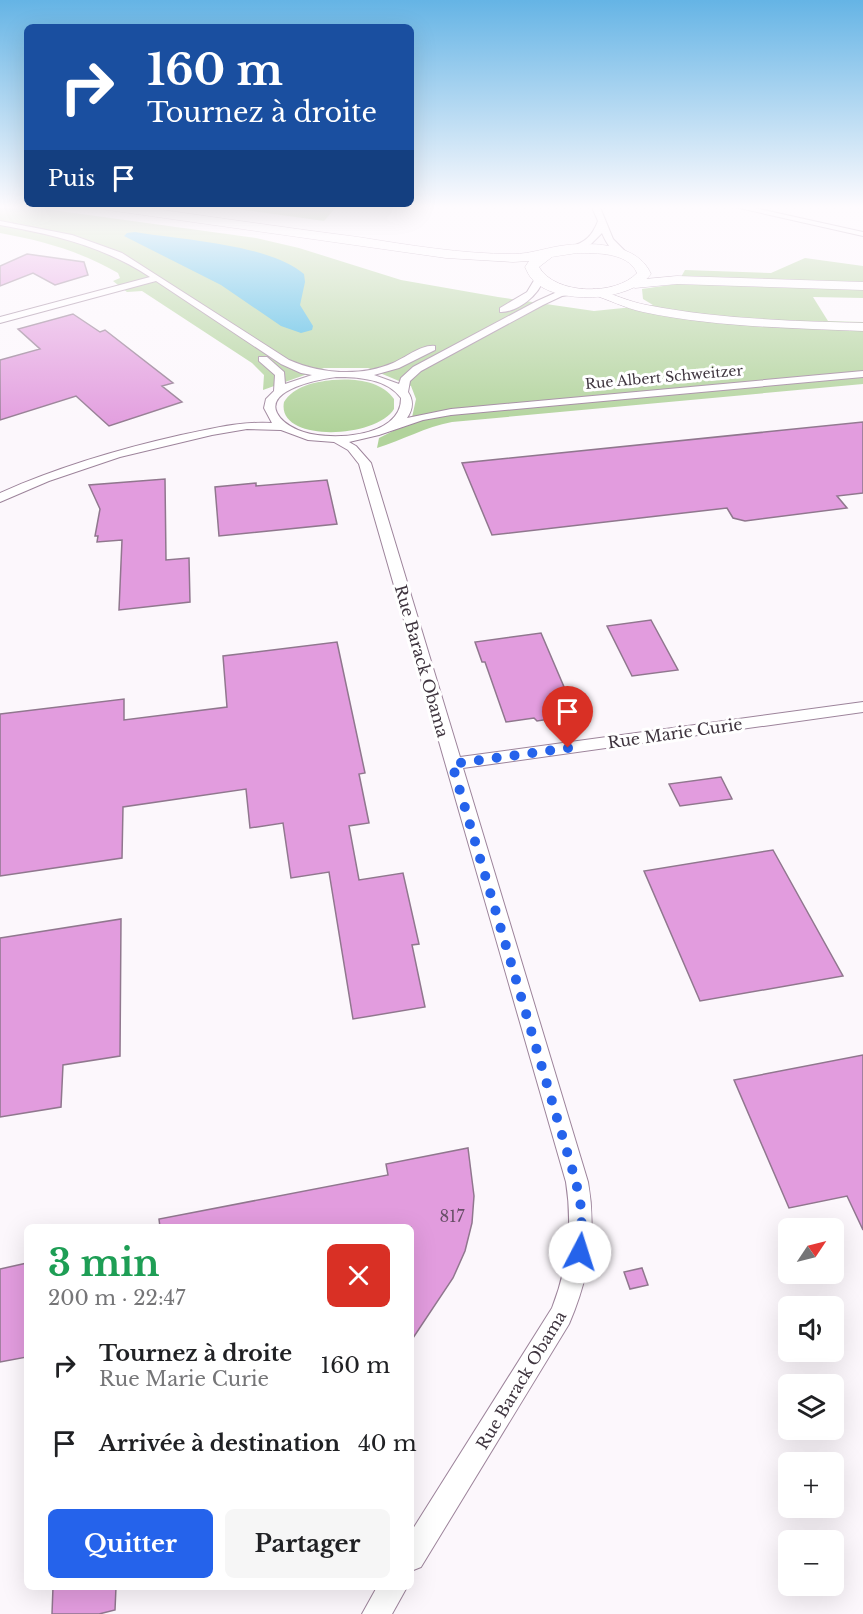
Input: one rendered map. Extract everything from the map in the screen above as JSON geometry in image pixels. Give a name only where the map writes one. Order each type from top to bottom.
[{"type":"main road","points":[[544,280],[555,286],[594,292],[674,280]]},
{"type":"main road","points":[[633,285],[638,280]]},
{"type":"main road","points":[[691,280],[863,286]]},
{"type":"main road","points":[[748,280],[764,282]]},
{"type":"street","points":[[160,280],[285,362],[327,375]]},
{"type":"street","points":[[488,318],[526,296],[536,288],[536,280]]},
{"type":"street","points":[[0,320],[146,281],[274,367],[281,377],[279,392]]},
{"type":"street","points":[[633,285],[630,294],[633,300],[649,309]]},
{"type":"street","points":[[364,461],[369,443],[406,411],[405,380],[417,369],[540,303],[560,294],[579,291]]},
{"type":"street","points":[[594,292],[649,309],[773,323],[863,327]]},
{"type":"street","points":[[284,427],[276,421],[271,411],[272,401],[279,392],[302,380],[327,375],[361,375],[395,366],[438,345]]},
{"type":"street","name":"Rue Albert Schweitzer","points":[[284,427],[304,436],[336,439],[359,437],[421,417],[467,410],[863,374]]},
{"type":"street","name":"Rue Albert Schweitzer","points":[[361,375],[386,381],[404,396],[421,405],[467,410]]},
{"type":"street","points":[[236,427],[271,411]]},
{"type":"street","points":[[0,498],[120,454],[236,427],[262,425],[284,427]]},
{"type":"street","points":[[336,439],[349,445],[364,461]]},
{"type":"street","name":"Rue Barack Obama","points":[[364,461],[576,1182],[582,1212],[582,1229],[575,1275],[561,1316],[414,1552]]},
{"type":"street","name":"Rue Marie Curie","points":[[452,764],[863,707]]},
{"type":"street","points":[[376,1614],[391,1590]]},
{"type":"green space","points":[[403,280],[594,311],[653,305],[643,299],[642,289],[677,284],[679,280],[863,280],[863,298],[813,297],[828,321],[863,322],[863,384],[452,422],[377,448],[379,438],[411,422],[416,399],[411,386],[368,368],[324,368],[263,390],[264,375],[252,363],[142,291],[127,292],[113,281]]},
{"type":"green space","points":[[349,379],[374,384],[394,399],[394,409],[384,419],[349,431],[311,430],[295,425],[286,415],[284,402],[288,397],[299,389],[332,380]]},
{"type":"water","points":[[212,280],[305,280],[300,305],[313,326],[312,330],[301,333],[281,326]]},
{"type":"building","points":[[0,280],[14,280],[0,286]]},
{"type":"building","points":[[46,280],[70,280],[55,285]]},
{"type":"building","points":[[73,314],[100,332],[105,330],[173,383],[162,386],[182,402],[109,426],[76,396],[0,420],[0,360],[40,349],[18,329]]},
{"type":"building","points":[[863,422],[863,493],[837,496],[847,508],[745,521],[733,518],[727,508],[492,535],[462,463]]},
{"type":"building","points":[[165,479],[166,560],[189,558],[190,602],[119,610],[122,540],[97,542],[98,536],[95,536],[100,509],[89,485]]},
{"type":"building","points":[[327,480],[337,524],[219,536],[215,487]]},
{"type":"building","points":[[651,620],[678,670],[632,676],[607,626]]},
{"type":"building","points":[[541,633],[576,715],[537,721],[534,718],[506,722],[485,662],[482,662],[475,642]]},
{"type":"building","points":[[337,642],[365,773],[359,774],[369,823],[349,826],[359,880],[403,873],[419,944],[412,945],[425,1007],[353,1019],[329,872],[291,878],[283,823],[250,828],[246,789],[123,807],[122,858],[0,876],[0,714],[124,699],[124,720],[227,707],[223,656]]},
{"type":"building","points":[[721,777],[732,799],[680,806],[669,784]]},
{"type":"building","points":[[773,850],[843,976],[700,1001],[644,871]]},
{"type":"building","points":[[121,919],[120,1056],[63,1065],[61,1107],[0,1117],[0,938]]},
{"type":"building","points":[[863,1055],[863,1230],[847,1196],[789,1208],[734,1080]]},
{"type":"building","points":[[468,1148],[474,1196],[472,1223],[465,1251],[453,1278],[414,1336],[414,1224],[160,1224],[159,1219],[388,1175],[386,1164]]},
{"type":"building","points":[[24,1264],[24,1358],[0,1362],[0,1269]]},
{"type":"building","points":[[642,1268],[648,1285],[630,1289],[624,1272]]},
{"type":"building","points":[[53,1590],[116,1590],[115,1610],[99,1614],[52,1614]]},
{"type":"route","points":[[568,748],[452,764],[580,1196],[582,1229],[580,1252]]}]
